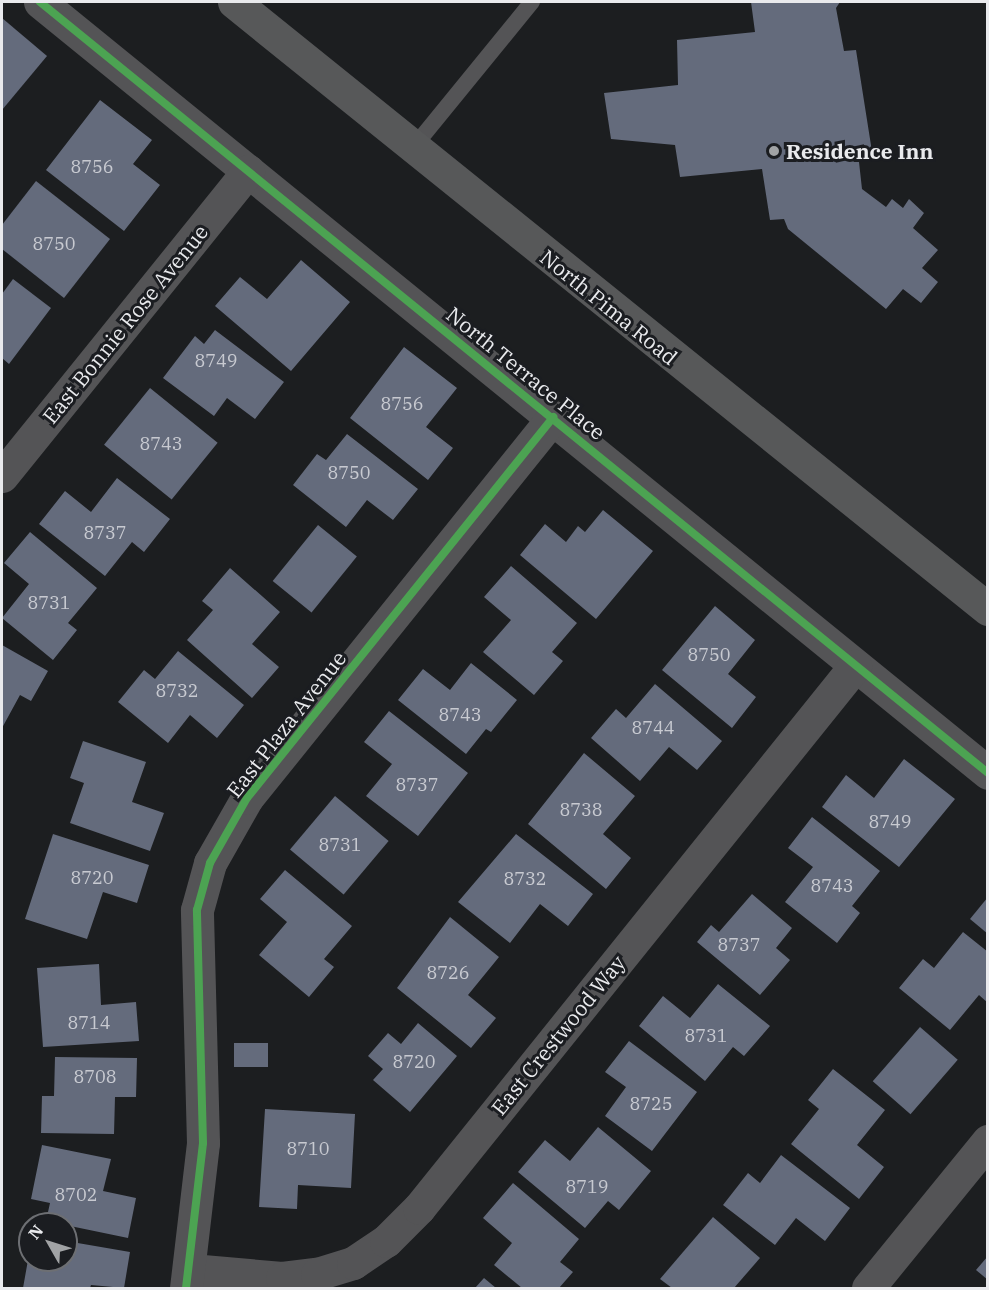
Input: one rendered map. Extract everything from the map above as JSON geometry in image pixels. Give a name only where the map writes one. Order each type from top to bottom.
[{"type":"main road","name":"North Pima Road","points":[[234,2],[412,149],[987,609]]},
{"type":"street","name":"North Terrace Place","points":[[40,2],[554,417],[987,773]]},
{"type":"street","name":"East Bonnie Rose Avenue","points":[[2,476],[248,171]]},
{"type":"street","name":"East Plaza Avenue","points":[[188,1280],[203,1143],[197,910],[210,863],[247,798],[554,417]]},
{"type":"street","name":"East Crestwood Way","points":[[188,1280],[282,1278],[317,1274],[353,1263],[386,1241],[419,1208],[855,666]]},
{"type":"street","points":[[868,1288],[987,1141]]},
{"type":"lane","points":[[412,149],[532,2]]},
{"type":"building","name":"Residence Inn","points":[[751,2],[840,2],[836,8],[844,51],[856,50],[873,158],[859,162],[862,189],[886,207],[892,199],[903,208],[909,199],[924,213],[913,228],[938,250],[922,268],[938,282],[921,303],[903,289],[886,309],[788,229],[784,219],[770,220],[762,169],[680,177],[675,145],[611,139],[604,93],[678,85],[677,40],[755,32]]},
{"type":"building","points":[[2,18],[47,56],[2,110]]},
{"type":"building","points":[[100,100],[152,140],[133,164],[160,185],[124,231],[46,170]]},
{"type":"building","points":[[36,181],[110,239],[64,298],[2,249],[2,225]]},
{"type":"building","points":[[301,260],[350,302],[291,371],[215,306],[240,277],[267,299]]},
{"type":"building","points":[[13,279],[51,308],[9,364],[2,358],[2,294]]},
{"type":"building","points":[[215,330],[284,382],[255,419],[227,398],[214,416],[163,378],[195,336],[204,344]]},
{"type":"building","points":[[404,347],[457,388],[426,427],[453,448],[428,480],[350,418]]},
{"type":"building","points":[[150,388],[218,443],[172,499],[104,445]]},
{"type":"building","points":[[347,434],[418,489],[393,520],[367,500],[346,527],[293,485],[317,454],[326,460]]},
{"type":"building","points":[[117,478],[170,519],[144,552],[132,542],[105,576],[39,524],[65,491],[91,512]]},
{"type":"building","points":[[603,510],[653,551],[596,619],[520,555],[545,524],[566,542],[578,526],[585,532]]},
{"type":"building","points":[[318,525],[357,556],[312,612],[273,581]]},
{"type":"building","points":[[30,532],[97,588],[68,623],[77,630],[53,660],[2,618],[29,584],[4,563]]},
{"type":"building","points":[[511,566],[577,623],[552,652],[563,661],[534,695],[483,652],[511,620],[484,597]]},
{"type":"building","points":[[230,568],[280,612],[252,644],[279,667],[252,698],[187,640],[213,610],[202,601]]},
{"type":"building","points":[[715,606],[755,640],[728,674],[756,697],[732,728],[662,670]]},
{"type":"building","points":[[2,645],[48,671],[31,701],[20,695],[2,728]]},
{"type":"building","points":[[178,651],[244,705],[217,738],[190,715],[168,743],[118,702],[144,670],[155,679]]},
{"type":"building","points":[[471,663],[517,700],[491,732],[486,729],[466,754],[398,700],[423,669],[450,690]]},
{"type":"building","points":[[655,684],[722,741],[697,770],[669,747],[640,781],[591,738],[616,709],[626,718]]},
{"type":"building","points":[[389,711],[468,773],[418,836],[366,796],[392,764],[364,742]]},
{"type":"building","points":[[83,741],[146,762],[132,802],[164,813],[150,851],[70,823],[84,783],[70,778]]},
{"type":"building","points":[[584,753],[635,796],[603,834],[631,858],[606,889],[528,824]]},
{"type":"building","points":[[904,759],[955,799],[899,867],[822,807],[846,775],[874,798]]},
{"type":"building","points":[[335,796],[389,841],[344,895],[290,850]]},
{"type":"building","points":[[812,817],[880,871],[852,906],[860,913],[837,943],[785,902],[813,867],[788,848]]},
{"type":"building","points":[[53,834],[149,865],[137,903],[103,892],[87,939],[25,919]]},
{"type":"building","points":[[516,834],[593,894],[568,926],[540,904],[510,943],[458,902]]},
{"type":"building","points":[[285,870],[352,926],[324,959],[334,967],[309,997],[259,955],[287,922],[260,899]]},
{"type":"building","points":[[752,894],[792,928],[776,948],[790,960],[760,995],[697,942],[711,925],[719,932]]},
{"type":"building","points":[[988,897],[988,934],[970,919]]},
{"type":"building","points":[[450,917],[499,957],[468,995],[496,1018],[471,1048],[397,988]]},
{"type":"building","points":[[963,932],[988,952],[988,1003],[979,995],[950,1030],[899,988],[923,959],[934,968]]},
{"type":"building","points":[[99,964],[101,1005],[136,1002],[139,1041],[43,1047],[37,968]]},
{"type":"building","points":[[718,984],[770,1026],[744,1056],[733,1047],[705,1081],[639,1026],[663,996],[690,1018]]},
{"type":"building","points":[[418,1023],[457,1056],[410,1112],[373,1080],[383,1069],[368,1056],[388,1033],[401,1044]]},
{"type":"building","points":[[920,1027],[958,1060],[910,1114],[873,1081]]},
{"type":"building","points":[[629,1041],[697,1092],[652,1151],[605,1116],[626,1087],[605,1072]]},
{"type":"building","points":[[234,1043],[268,1043],[268,1067],[234,1067]]},
{"type":"building","points":[[55,1057],[137,1058],[136,1097],[115,1097],[114,1134],[41,1133],[42,1096],[54,1096]]},
{"type":"building","points":[[833,1069],[885,1110],[857,1145],[884,1167],[859,1199],[791,1144],[819,1109],[808,1100]]},
{"type":"building","points":[[265,1109],[355,1114],[351,1188],[298,1185],[297,1209],[259,1207]]},
{"type":"building","points":[[598,1127],[651,1171],[619,1210],[608,1201],[585,1228],[518,1172],[545,1140],[570,1161]]},
{"type":"building","points":[[42,1145],[111,1159],[103,1191],[136,1198],[128,1238],[78,1228],[78,1212],[48,1212],[50,1203],[31,1199]]},
{"type":"building","points":[[781,1155],[850,1208],[825,1241],[796,1218],[775,1245],[723,1205],[748,1173],[760,1183]]},
{"type":"building","points":[[513,1183],[579,1239],[560,1262],[573,1272],[559,1288],[522,1288],[494,1265],[512,1243],[483,1218]]},
{"type":"building","points":[[713,1217],[760,1258],[734,1288],[672,1288],[660,1279]]},
{"type":"building","points":[[78,1243],[130,1252],[124,1288],[91,1285],[90,1288],[23,1288],[26,1272],[78,1272]]},
{"type":"building","points":[[988,1256],[988,1280],[976,1270]]},
{"type":"building","points":[[484,1278],[496,1288],[475,1288]]},
{"type":"cycle path","points":[[40,2],[988,773]]},
{"type":"cycle path","points":[[186,1288],[203,1143],[197,910],[210,863],[247,798],[553,417]]},
{"type":"place","name":"Residence Inn","points":[[774,151]]}]
